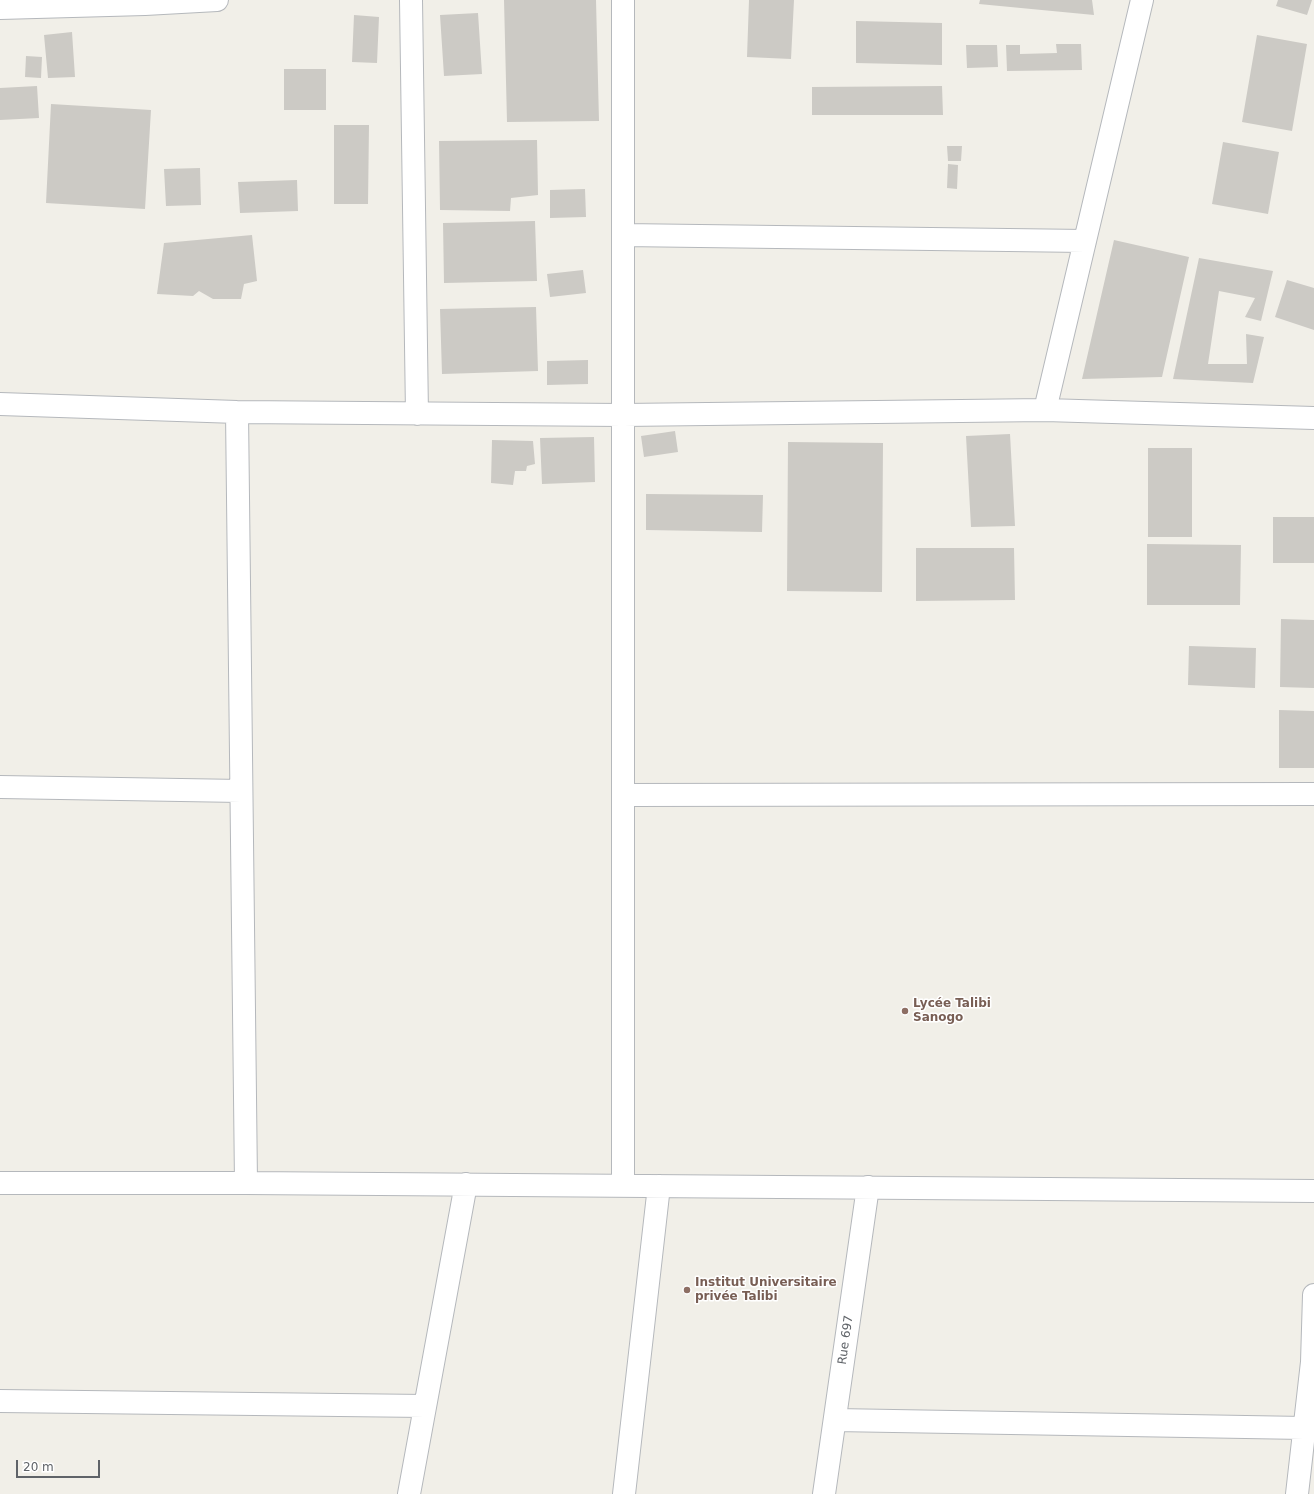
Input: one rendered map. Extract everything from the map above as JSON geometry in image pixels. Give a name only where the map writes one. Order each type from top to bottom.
[{"type":"street","points":[[0,8],[146,4],[217,0]]},
{"type":"street","points":[[411,0],[418,414]]},
{"type":"street","points":[[623,0],[623,1186]]},
{"type":"street","points":[[1045,410],[1142,0]]},
{"type":"street","points":[[623,235],[1085,241]]},
{"type":"street","points":[[0,404],[237,412],[418,414],[623,415],[1045,410],[1314,418]]},
{"type":"street","points":[[237,412],[246,1183]]},
{"type":"street","points":[[0,787],[241,791]]},
{"type":"street","points":[[623,795],[1314,794]]},
{"type":"street","points":[[1,1187],[246,1183],[1314,1191]]},
{"type":"street","points":[[409,1494],[466,1184]]},
{"type":"street","points":[[624,1494],[659,1186]]},
{"type":"street","name":"Rue 697","points":[[824,1494],[868,1187]]},
{"type":"street","points":[[1296,1494],[1313,1362],[1314,1295]]},
{"type":"street","points":[[0,1401],[425,1406]]},
{"type":"street","points":[[835,1420],[1304,1428]]},
{"type":"building","points":[[504,0],[596,0],[599,121],[507,122]]},
{"type":"building","points":[[749,0],[794,0],[791,59],[747,57]]},
{"type":"building","points":[[980,0],[1092,0],[1094,15],[979,4]]},
{"type":"building","points":[[1278,0],[1312,0],[1307,15],[1276,6]]},
{"type":"building","points":[[478,13],[482,74],[444,76],[440,15]]},
{"type":"building","points":[[354,15],[379,17],[377,63],[352,62]]},
{"type":"building","points":[[856,21],[942,23],[942,65],[856,63]]},
{"type":"building","points":[[72,32],[75,77],[48,78],[44,35]]},
{"type":"building","points":[[1257,35],[1307,44],[1292,131],[1242,122]]},
{"type":"building","points":[[1056,44],[1081,44],[1082,70],[1007,71],[1006,45],[1020,45],[1020,54],[1057,53]]},
{"type":"building","points":[[966,45],[997,45],[998,67],[967,68]]},
{"type":"building","points":[[26,56],[42,57],[41,78],[25,77]]},
{"type":"building","points":[[284,69],[326,69],[326,110],[284,110]]},
{"type":"building","points":[[37,86],[39,118],[0,120],[0,88]]},
{"type":"building","points":[[942,86],[943,115],[812,115],[812,87]]},
{"type":"building","points":[[51,104],[151,110],[145,209],[46,203]]},
{"type":"building","points":[[334,125],[369,125],[368,204],[334,204]]},
{"type":"building","points":[[537,140],[538,195],[511,198],[510,211],[440,210],[439,141]]},
{"type":"building","points":[[1223,142],[1279,152],[1268,214],[1212,204]]},
{"type":"building","points":[[947,146],[962,146],[961,161],[948,161]]},
{"type":"building","points":[[948,164],[958,165],[957,189],[947,188]]},
{"type":"building","points":[[200,168],[201,205],[166,206],[164,169]]},
{"type":"building","points":[[297,180],[298,211],[240,213],[238,182]]},
{"type":"building","points":[[585,189],[586,217],[550,218],[550,190]]},
{"type":"building","points":[[535,221],[537,281],[444,283],[443,223]]},
{"type":"building","points":[[252,235],[257,281],[244,284],[241,299],[213,299],[199,291],[193,296],[157,294],[164,243]]},
{"type":"building","points":[[1114,240],[1189,257],[1162,377],[1082,379]]},
{"type":"building","points":[[1199,258],[1273,271],[1261,321],[1245,317],[1255,298],[1219,291],[1208,364],[1247,364],[1246,334],[1264,337],[1253,383],[1173,379]]},
{"type":"building","points":[[583,270],[586,293],[550,297],[547,274]]},
{"type":"building","points":[[1287,280],[1314,288],[1314,330],[1275,317]]},
{"type":"building","points":[[536,307],[538,371],[442,374],[440,309]]},
{"type":"building","points":[[588,360],[588,384],[547,385],[547,361]]},
{"type":"building","points":[[675,431],[678,452],[644,457],[641,436]]},
{"type":"building","points":[[1010,434],[1015,526],[971,527],[966,436]]},
{"type":"building","points":[[594,437],[595,482],[542,484],[540,438]]},
{"type":"building","points":[[492,440],[533,441],[535,464],[527,466],[526,471],[515,471],[513,485],[491,483]]},
{"type":"building","points":[[788,442],[883,443],[882,592],[787,591]]},
{"type":"building","points":[[1148,448],[1192,448],[1192,537],[1148,537]]},
{"type":"building","points":[[646,494],[763,495],[762,532],[646,530]]},
{"type":"building","points":[[1273,517],[1314,517],[1314,563],[1273,563]]},
{"type":"building","points":[[1147,544],[1241,545],[1240,605],[1147,605]]},
{"type":"building","points":[[916,548],[1014,548],[1015,600],[916,601]]},
{"type":"building","points":[[1281,619],[1314,620],[1314,688],[1280,687]]},
{"type":"building","points":[[1189,646],[1256,648],[1255,688],[1188,685]]},
{"type":"building","points":[[1279,710],[1314,711],[1314,768],[1279,768]]},
{"type":"place","name":"Lycée Talibi Sanogo","points":[[905,1011]]},
{"type":"place","name":"Institut Universitaire privée Talibi","points":[[687,1290]]}]
